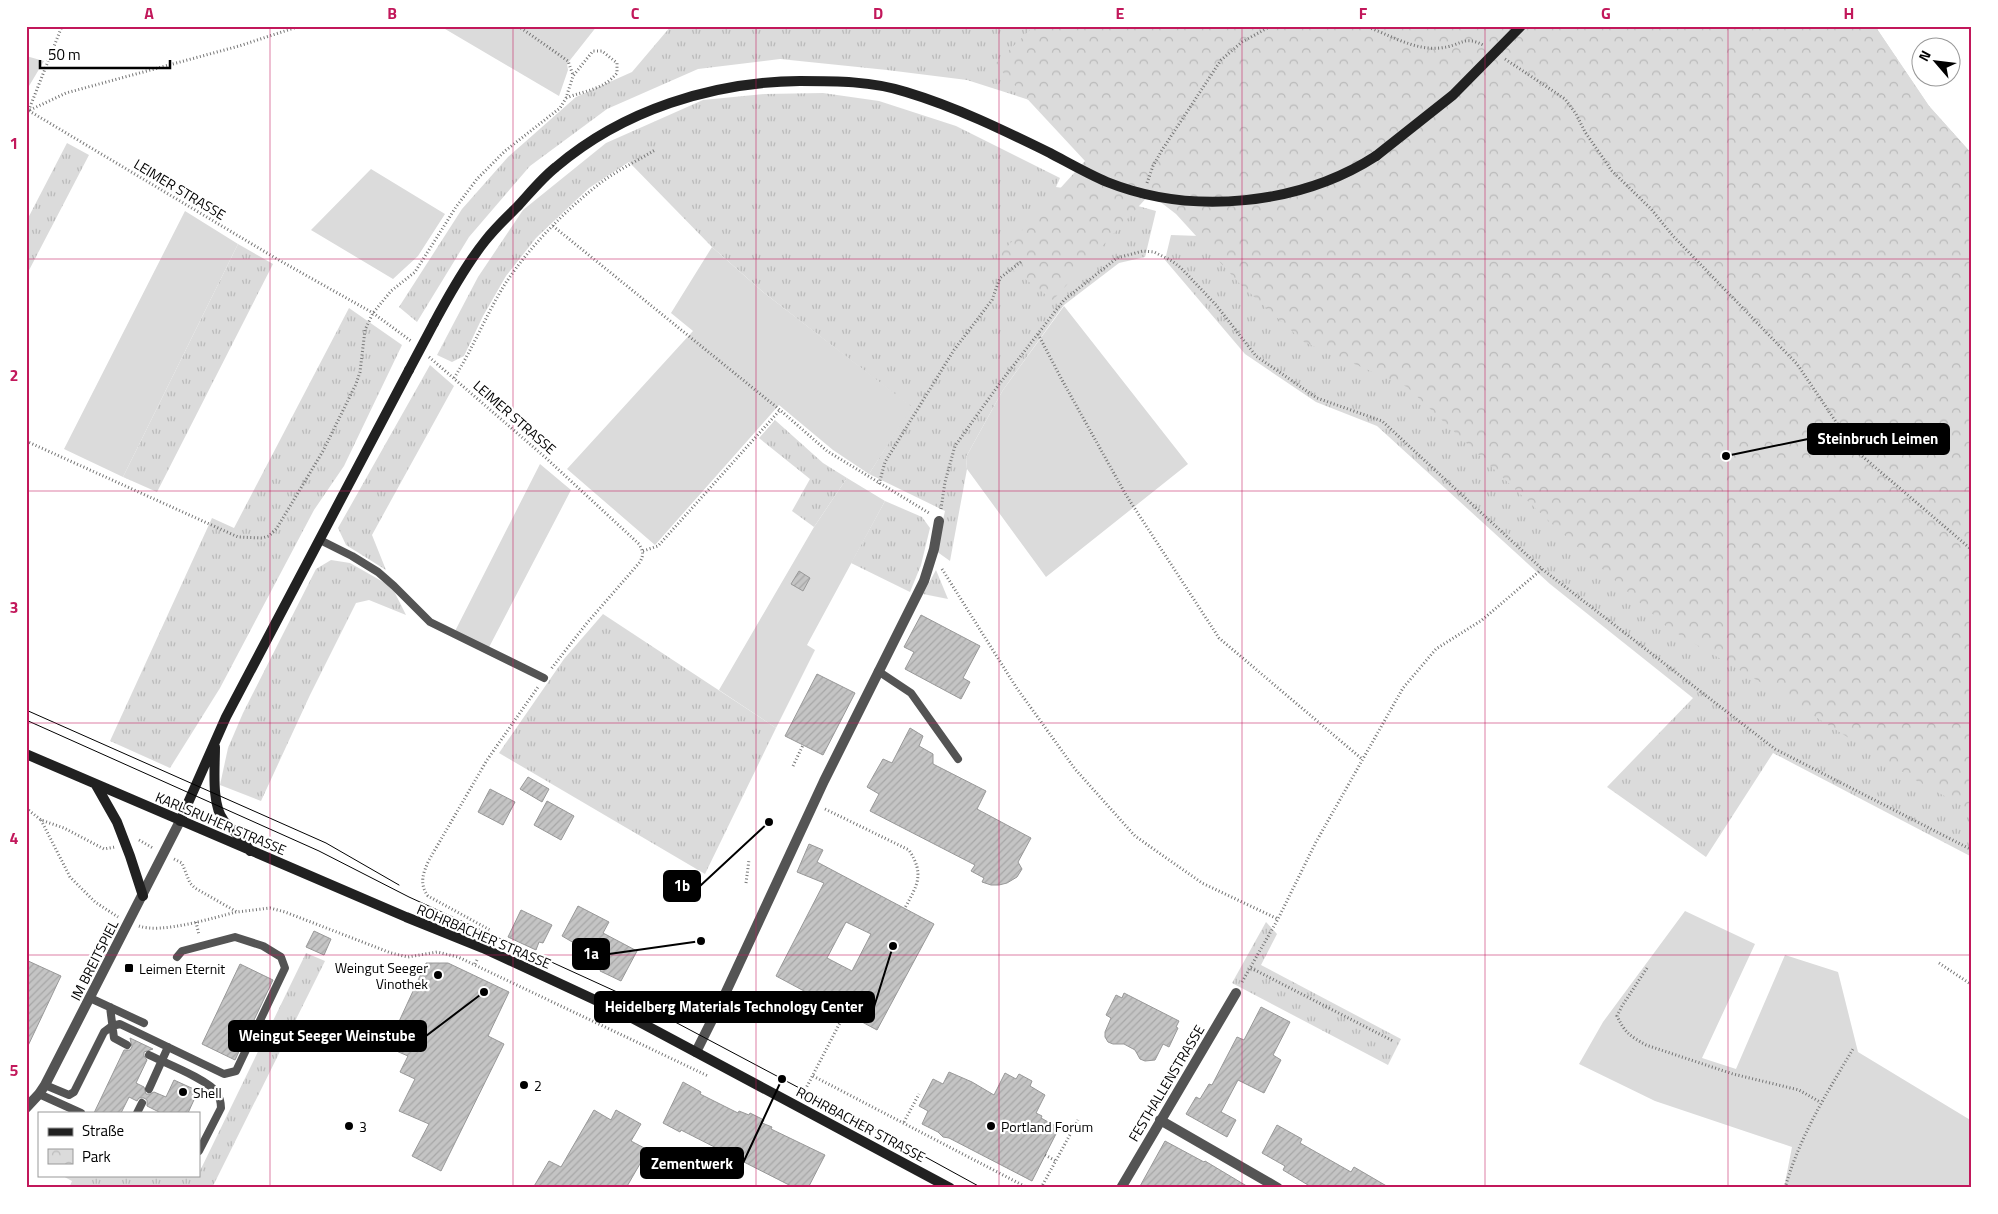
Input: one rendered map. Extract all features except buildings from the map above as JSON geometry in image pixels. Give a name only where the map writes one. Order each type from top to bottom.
[{"type":"main road","points":[[180,821],[226,717],[454,286],[486,239],[555,168],[594,139],[638,116],[702,93],[740,85],[785,81],[866,83],[903,91],[973,116],[1106,181],[1133,190],[1174,199],[1208,202],[1266,197],[1330,180],[1355,170],[1376,156],[1453,95],[1521,26]]},
{"type":"main road","points":[[215,741],[214,777],[219,813],[246,842],[250,850]]},
{"type":"main road","name":"KARLSRUHER STRASSE","points":[[26,754],[406,917]]},
{"type":"main road","points":[[96,785],[117,822],[143,896]]},
{"type":"main road","name":"ROHRBACHER STRASSE","points":[[406,917],[483,948],[621,1012],[950,1188]]},
{"type":"street","points":[[696,1052],[813,804],[924,581],[933,552],[939,521]]},
{"type":"street","name":"IM BREITSPIEL","points":[[26,1108],[40,1094],[45,1085],[180,821]]},
{"type":"street","name":"FESTHALLENSTRASSE","points":[[1121,1188],[1236,993]]},
{"type":"street","points":[[1160,1120],[1278,1188]]},
{"type":"lane","points":[[320,540],[378,572],[430,622],[544,678]]},
{"type":"lane","points":[[878,671],[912,693],[958,759]]},
{"type":"lane","points":[[45,1085],[70,1095],[74,1092],[104,1032],[112,1026],[120,1024],[224,1074],[236,1071],[285,968],[281,957],[269,950],[235,937],[182,951],[177,957]]},
{"type":"lane","points":[[90,998],[144,1023]]},
{"type":"lane","points":[[110,1007],[114,1038],[127,1045]]},
{"type":"lane","points":[[149,1089],[168,1047]]},
{"type":"lane","points":[[149,1056],[207,1084],[217,1092],[222,1108],[200,1149]]},
{"type":"lane","points":[[40,1094],[79,1112]]},
{"type":"lane","points":[[138,1112],[142,1103]]},
{"type":"path","points":[[26,117],[62,26]]},
{"type":"path","points":[[28,110],[66,93],[239,46],[300,26]]},
{"type":"path","points":[[518,26],[568,61],[573,76]]},
{"type":"path","points":[[1153,166],[1221,60],[1242,42],[1271,26]]},
{"type":"path","points":[[26,441],[238,537],[262,538],[269,536],[277,528],[323,452],[352,393],[360,372],[365,330],[380,302],[414,272],[456,207],[477,179],[505,151],[560,108],[566,98],[573,76],[593,52],[602,51],[617,63],[617,73],[610,82],[600,88],[566,98]]},
{"type":"path","name":"LEIMER STRASSE","points":[[28,110],[268,254],[373,314],[416,346]]},
{"type":"path","points":[[1585,132],[1612,171],[1651,209],[1673,236],[1796,364],[1855,450],[1972,550]]},
{"type":"path","points":[[454,378],[507,281],[529,251],[567,212],[601,183],[655,150]]},
{"type":"path","points":[[553,226],[780,410],[827,451],[939,521],[945,482],[955,446],[1064,300],[1117,258],[1143,251],[1154,252],[1172,262],[1198,286],[1216,305],[1256,356],[1317,398],[1382,421],[1542,569],[1775,749],[1972,850]]},
{"type":"path","points":[[879,484],[885,462],[954,350],[992,300],[1000,278],[1022,261]]},
{"type":"path","points":[[1038,334],[1126,494],[1219,638],[1362,759]]},
{"type":"path","name":"LEIMER STRASSE","points":[[424,353],[567,478],[632,537],[643,551]]},
{"type":"path","points":[[483,948],[490,930],[428,896],[423,889],[423,874],[429,860],[487,760],[544,678],[587,623],[640,562],[643,557],[643,551],[658,546],[780,410]]},
{"type":"path","points":[[933,552],[1016,687],[1075,769],[1135,836],[1202,882],[1278,919]]},
{"type":"path","points":[[1236,993],[1278,919],[1305,864],[1362,759],[1403,688],[1417,669],[1436,650],[1482,620],[1542,569]]},
{"type":"path","points":[[793,766],[803,745]]},
{"type":"path","points":[[813,804],[909,850],[917,863],[919,879],[905,908]]},
{"type":"path","points":[[26,808],[41,820],[64,828],[104,849],[109,849],[136,838],[182,863],[190,883],[195,888],[237,912]]},
{"type":"path","points":[[41,820],[70,877],[95,902],[128,922],[146,928],[186,924],[237,912],[270,908],[408,957],[436,952],[458,956],[715,1079]]},
{"type":"path","points":[[746,883],[749,860]]},
{"type":"path","points":[[1939,963],[1972,985]]},
{"type":"path","points":[[1251,968],[1393,1041]]},
{"type":"path","points":[[1647,968],[1622,1006],[1618,1016],[1624,1030],[1628,1034],[1646,1045],[1733,1074],[1799,1090],[1820,1102]]},
{"type":"path","points":[[810,1081],[845,1012]]},
{"type":"path","points":[[1785,1188],[1794,1161],[1820,1102],[1853,1049]]},
{"type":"path","points":[[813,1076],[1028,1188]]},
{"type":"path","points":[[904,1122],[919,1094]]},
{"type":"path","points":[[1041,1188],[1078,1120]]},
{"type":"path","points":[[1045,1155],[1056,1161]]},
{"type":"green space","points":[[440,26],[597,26],[567,64],[568,70],[559,96]]},
{"type":"green space","points":[[671,26],[1875,26],[1910,78],[1910,88],[1917,88],[1929,106],[1972,154],[1972,857],[1773,753],[1706,857],[1607,787],[1693,698],[1550,584],[1377,426],[1316,402],[1245,354],[1165,260],[1171,235],[1314,240],[1073,114],[967,80],[887,70],[780,59],[698,69],[607,109],[530,166],[469,237],[417,322],[399,307],[462,209],[508,157],[576,97],[632,72]]},
{"type":"green space","points":[[1034,26],[1875,26],[1910,78],[1910,88],[1917,88],[1929,106],[1972,154],[1972,811],[1917,781],[1760,682],[1668,628],[1552,524],[1407,387],[1304,342],[1239,283],[1176,214],[1150,194],[1053,300],[997,258],[1085,161],[995,64]]},
{"type":"green space","points":[[26,56],[44,61],[26,91]]},
{"type":"green space","points":[[823,93],[879,101],[956,126],[1060,178],[1056,187],[1084,191],[1156,211],[1145,257],[1119,263],[1064,305],[1003,390],[966,457],[967,469],[950,561],[936,551],[945,511],[869,474],[911,407],[763,292],[712,247],[629,162],[589,188],[536,238],[506,276],[483,316],[464,356],[452,362],[437,355],[478,277],[523,210],[606,143],[703,100],[765,94]]},
{"type":"green space","points":[[67,143],[89,155],[26,276],[26,222]]},
{"type":"green space","points":[[371,169],[445,214],[418,256],[393,279],[311,230]]},
{"type":"green space","points":[[185,211],[238,244],[123,477],[64,449]]},
{"type":"green space","points":[[238,244],[273,264],[157,492],[123,477]]},
{"type":"green space","points":[[712,247],[763,292],[912,407],[869,474],[833,450],[779,405],[655,545],[567,469],[693,331],[671,313]]},
{"type":"green space","points":[[1064,306],[1188,464],[1046,577],[967,469],[966,457],[1003,390]]},
{"type":"green space","points":[[349,308],[402,345],[344,466],[314,510],[220,688],[170,768],[110,741],[212,518],[234,528]]},
{"type":"green space","points":[[430,365],[454,386],[372,535],[386,570],[346,545],[338,528]]},
{"type":"green space","points":[[775,420],[823,463],[847,478],[814,527],[792,511],[810,479],[759,438]]},
{"type":"green space","points":[[540,464],[571,490],[486,653],[452,637]]},
{"type":"green space","points":[[847,478],[885,501],[807,645],[815,650],[776,728],[719,690],[814,527]]},
{"type":"green space","points":[[885,501],[922,517],[930,528],[921,565],[910,592],[851,563]]},
{"type":"green space","points":[[331,560],[350,563],[392,587],[406,615],[369,600],[356,603],[310,695],[261,801],[220,785],[228,748],[243,713],[316,569]]},
{"type":"green space","points":[[936,570],[948,599],[923,594]]},
{"type":"green space","points":[[603,614],[776,728],[705,874],[499,753],[564,659]]},
{"type":"green space","points":[[1685,911],[1755,944],[1702,1058],[1736,1069],[1785,955],[1838,972],[1858,1052],[1972,1121],[1972,1188],[1784,1188],[1792,1147],[1655,1101],[1579,1064],[1603,1022]]},
{"type":"green space","points":[[1266,922],[1277,934],[1261,965],[1401,1039],[1388,1065],[1232,983]]},
{"type":"green space","points":[[306,953],[325,961],[212,1188],[69,1188],[72,1181],[63,1176],[197,1177],[200,1176],[200,1171]]},
{"type":"tram line","points":[[26,710],[326,843],[399,885]]},
{"type":"tram line","points":[[26,720],[319,851],[409,897],[628,997],[982,1188]]},
{"type":"place","name":"Steinbruch Leimen","points":[[1726,456]]},
{"type":"place","name":"1b","points":[[769,822]]},
{"type":"place","name":"1a","points":[[701,941]]},
{"type":"place","name":"Heidelberg Materials Technology Center","points":[[893,946]]},
{"type":"place","name":"Leimen Eternit","points":[[129,968]]},
{"type":"place","name":"Weingut Seeger Vinothek","points":[[438,975]]},
{"type":"place","name":"Weingut Seeger Weinstube","points":[[484,992]]},
{"type":"place","name":"Zementwerk","points":[[782,1079]]},
{"type":"place","name":"2","points":[[524,1085]]},
{"type":"place","name":"Shell","points":[[183,1092]]},
{"type":"place","name":"3","points":[[349,1126]]},
{"type":"place","name":"Portland Forum","points":[[991,1126]]}]
